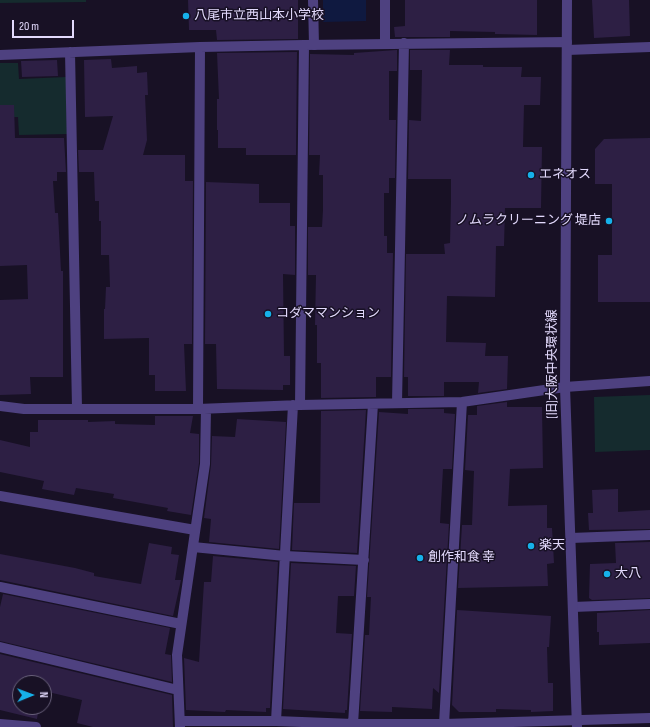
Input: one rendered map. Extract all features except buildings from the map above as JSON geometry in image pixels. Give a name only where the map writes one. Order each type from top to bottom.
[{"type":"street","points":[[276,721],[285,556],[296,405],[309,45],[313,0]]},
{"type":"street","points":[[385,0],[385,43]]},
{"type":"street","name":"(旧)大阪中央環状線","points":[[567,0],[565,387],[577,723]]},
{"type":"street","points":[[0,55],[200,47],[385,43],[650,47]]},
{"type":"street","points":[[397,403],[404,43]]},
{"type":"street","points":[[200,47],[202,409],[205,464],[177,654],[180,724],[276,721],[353,724],[577,723],[650,718]]},
{"type":"street","points":[[70,52],[77,408]]},
{"type":"street","points":[[0,406],[24,409],[202,409],[296,405],[462,402],[565,387],[650,380]]},
{"type":"street","points":[[444,724],[462,402]]},
{"type":"street","points":[[353,724],[373,404]]},
{"type":"street","points":[[0,496],[195,530]]},
{"type":"street","points":[[571,538],[650,535]]},
{"type":"street","points":[[193,547],[285,556],[364,560]]},
{"type":"street","points":[[0,587],[181,624]]},
{"type":"street","points":[[573,607],[650,604]]},
{"type":"street","points":[[0,647],[178,690]]},
{"type":"street","points":[[0,724],[36,727]]},
{"type":"green space","points":[[0,0],[86,0],[86,2],[0,3]]},
{"type":"green space","points":[[0,63],[18,63],[19,79],[66,77],[67,134],[19,135],[18,117],[0,117]]},
{"type":"green space","points":[[650,395],[650,450],[595,452],[594,397]]},
{"type":"water","points":[[323,0],[366,0],[366,21],[323,22]]},
{"type":"place","name":"八尾市立西山本小学校","points":[[186,16]]},
{"type":"place","name":"エネオス","points":[[531,175]]},
{"type":"place","name":"ノムラクリーニング 堤店","points":[[609,221]]},
{"type":"place","name":"コダママンション","points":[[268,314]]},
{"type":"place","name":"楽天","points":[[531,546]]},
{"type":"place","name":"創作和食 幸","points":[[420,558]]},
{"type":"place","name":"大八","points":[[607,574]]}]
